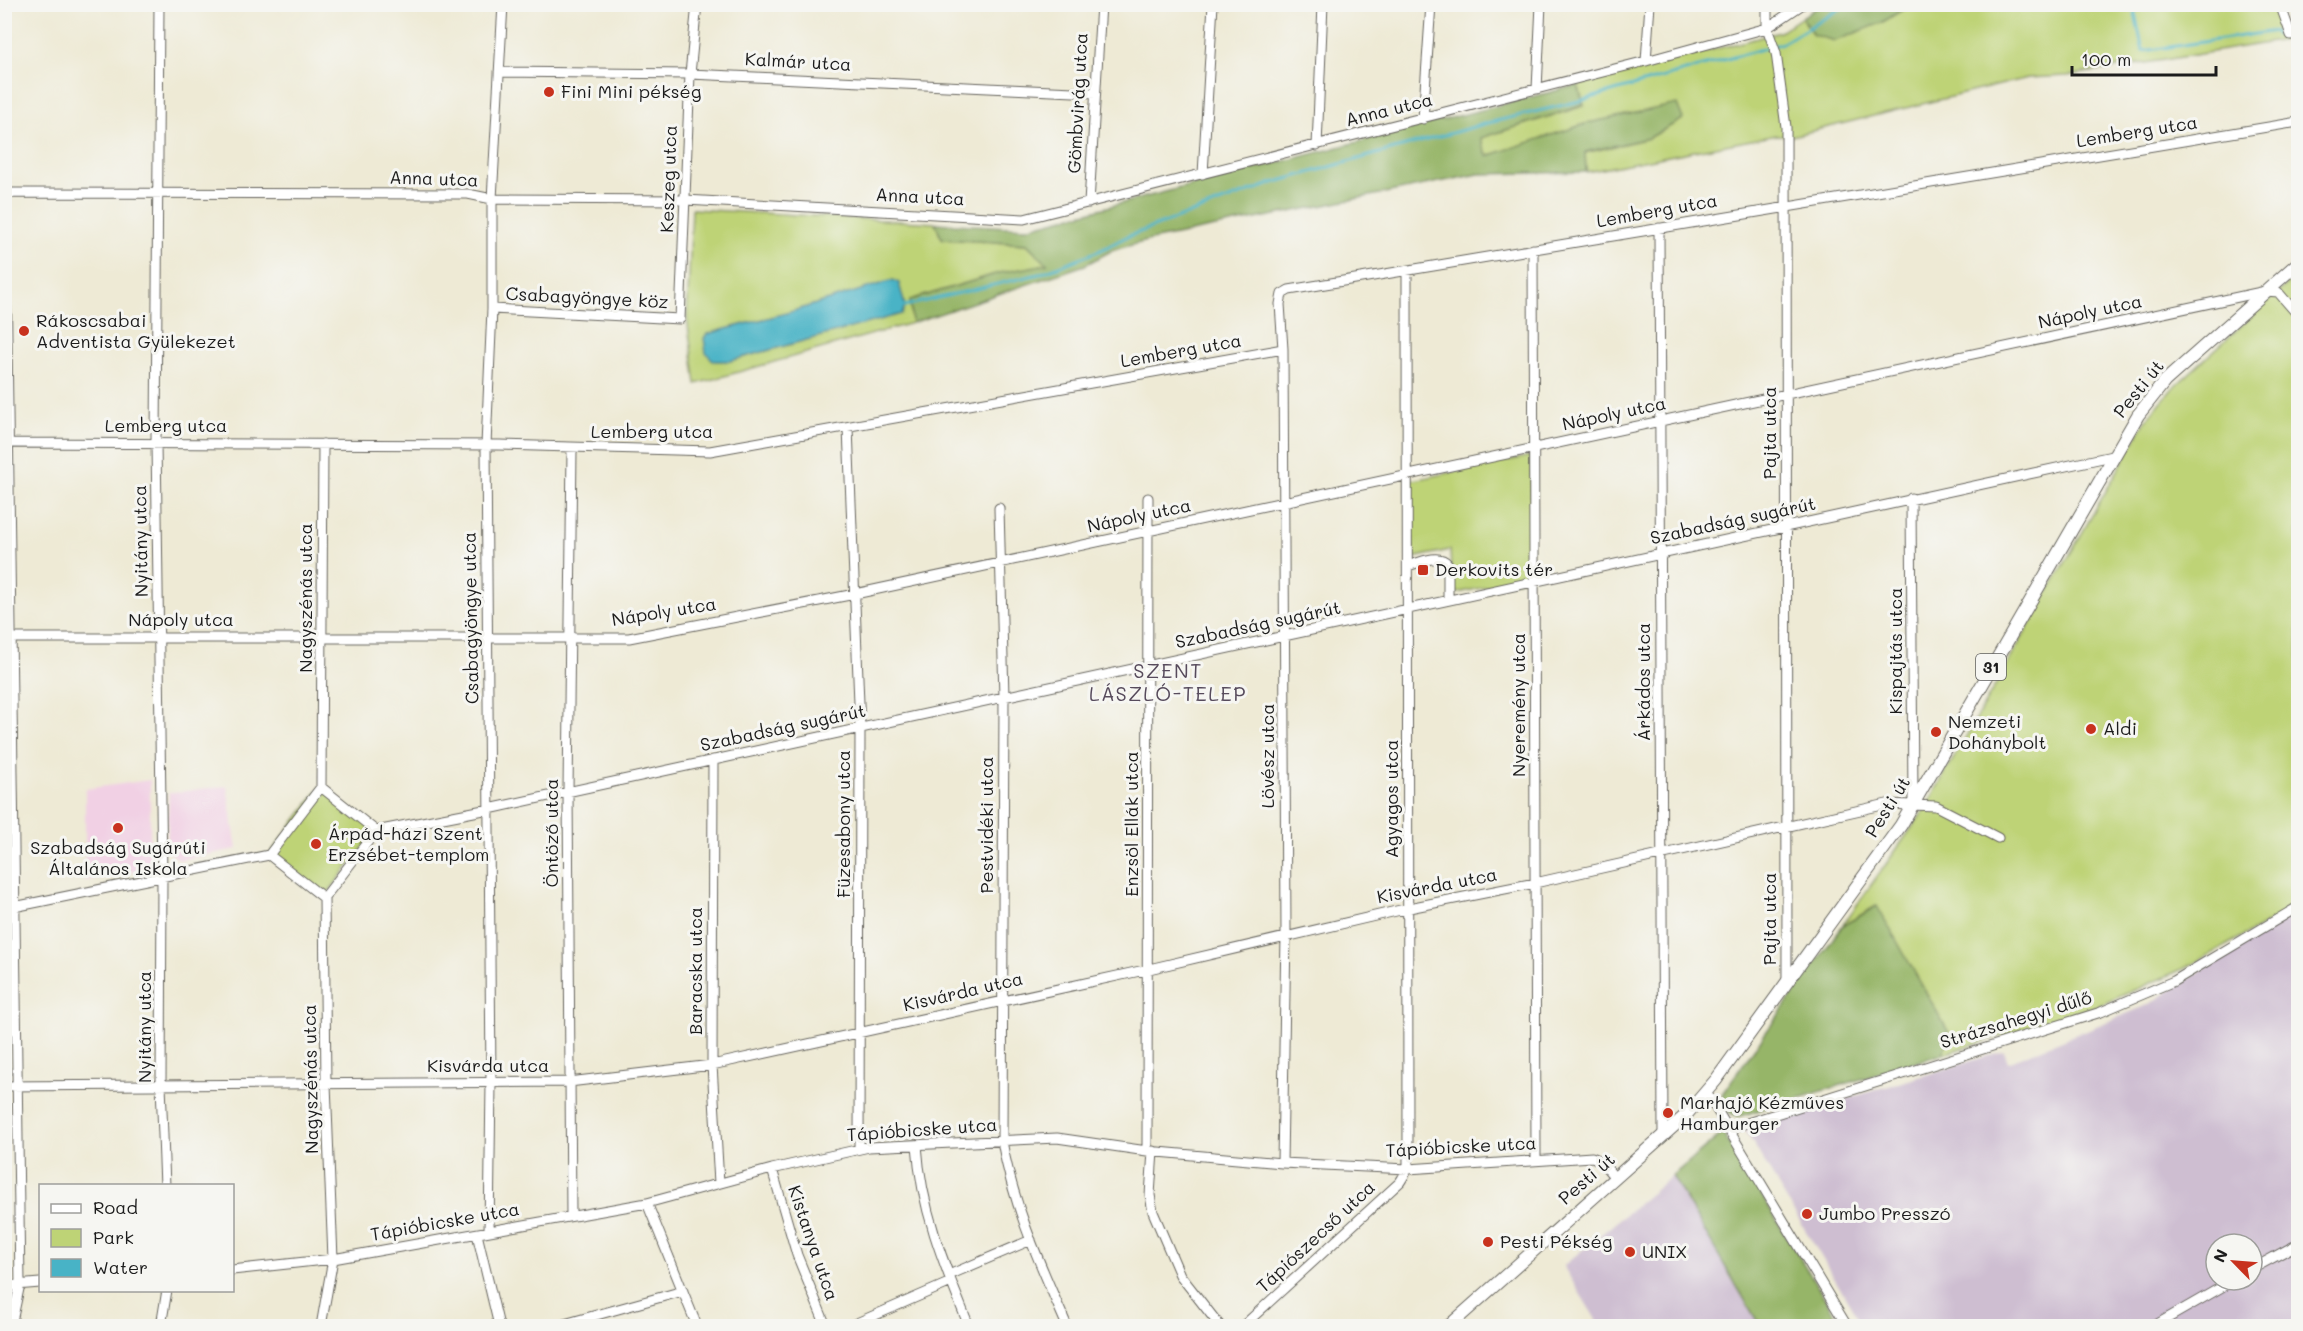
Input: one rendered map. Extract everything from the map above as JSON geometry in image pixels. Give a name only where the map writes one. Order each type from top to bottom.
[{"type":"main road","name":"Pesti út","points":[[1449,1326],[1663,1136],[1706,1092],[1901,825],[2112,456],[2138,415],[2165,381],[2298,263]]},
{"type":"street","name":"Nyitány utca","points":[[159,4],[156,442],[162,877],[161,1085],[165,1184]]},
{"type":"street","name":"Csabagyöngye utca","points":[[489,1232],[491,1083],[486,446],[492,309],[492,199],[503,4]]},
{"type":"street","name":"Keszeg utca","points":[[680,319],[690,74],[697,4]]},
{"type":"street","name":"Gömbvirág utca","points":[[1089,203],[1101,4]]},
{"type":"street","points":[[1203,174],[1213,4]]},
{"type":"street","points":[[1317,146],[1323,4]]},
{"type":"street","points":[[1423,119],[1431,4]]},
{"type":"street","points":[[1536,89],[1541,4]]},
{"type":"street","points":[[1646,61],[1650,4]]},
{"type":"street","name":"Pajta utca","points":[[1767,4],[1767,29],[1776,53],[1786,127],[1787,983]]},
{"type":"street","name":"Anna utca","points":[[5,193],[468,194],[492,199],[685,200],[1023,219],[1423,119],[1767,29],[1803,4]]},
{"type":"street","points":[[2280,4],[2291,35],[2298,34]]},
{"type":"street","name":"Kalmár utca","points":[[499,72],[690,74],[1095,93]]},
{"type":"street","name":"Lemberg utca","points":[[5,443],[156,442],[710,451],[1283,349],[1280,304],[1282,294],[1289,290],[2298,122]]},
{"type":"street","points":[[5,193],[7,638],[15,907],[20,1284],[11,1326]]},
{"type":"street","name":"Árkádos utca","points":[[1659,228],[1663,1136]]},
{"type":"street","name":"Nyeremény utca","points":[[1533,249],[1536,1160]]},
{"type":"street","points":[[1407,270],[1409,609]]},
{"type":"street","points":[[2266,291],[2278,292],[2298,315]]},
{"type":"street","name":"Nápoly utca","points":[[7,638],[322,636],[629,638],[1002,563],[2266,291]]},
{"type":"street","name":"Csabagyöngye köz","points":[[492,309],[680,319]]},
{"type":"street","name":"Lövész utca","points":[[1282,1163],[1286,935],[1283,349]]},
{"type":"street","name":"Füzesabony utca","points":[[848,428],[860,728],[859,1148]]},
{"type":"street","name":"Nagyszénás utca","points":[[321,787],[323,444]]},
{"type":"street","name":"Öntöző utca","points":[[571,1216],[568,791],[572,449]]},
{"type":"street","name":"Szabadság sugárút","points":[[376,831],[489,809],[2112,456]]},
{"type":"street","name":"Enzsöl Ellák utca","points":[[1148,498],[1150,1195],[1154,1212],[1180,1275],[1220,1326]]},
{"type":"street","name":"Kispajtás utca","points":[[1911,498],[1913,804]]},
{"type":"street","name":"Pestvidéki utca","points":[[999,508],[1004,697],[1002,1141],[1008,1178],[1064,1325]]},
{"type":"street","points":[[1408,566],[1438,558],[1444,560],[1448,564],[1448,600]]},
{"type":"street","name":"Agyagos utca","points":[[1408,1169],[1409,609]]},
{"type":"street","name":"Baracska utca","points":[[713,760],[712,1065],[719,1183]]},
{"type":"street","points":[[4,909],[269,855],[321,787],[376,831],[324,898],[269,855]]},
{"type":"street","name":"Kisvárda utca","points":[[4,1086],[569,1082],[712,1065],[1004,999],[1149,969],[1286,935],[1660,856],[1887,804],[1936,806],[1998,838]]},
{"type":"street","name":"Nagyszénás utca","points":[[321,1326],[333,1258],[326,1084],[324,898]]},
{"type":"street","name":"Strázsahegyi dűlő","points":[[1728,1129],[2100,1012],[2174,981],[2298,907]]},
{"type":"street","points":[[1706,1092],[1847,1326]]},
{"type":"street","name":"Tápióbicske utca","points":[[234,1270],[333,1258],[647,1203],[859,1148],[1075,1139],[1150,1151],[1282,1163],[1408,1169],[1592,1157],[1601,1161],[1615,1178]]},
{"type":"street","points":[[917,1145],[923,1200],[969,1326]]},
{"type":"street","name":"Kistanya utca","points":[[772,1169],[796,1255],[826,1326]]},
{"type":"street","name":"Tápiószecső utca","points":[[1243,1326],[1401,1182],[1408,1169]]},
{"type":"street","points":[[647,1203],[697,1326]]},
{"type":"street","points":[[477,1234],[499,1326]]},
{"type":"street","points":[[850,1326],[1031,1240]]},
{"type":"street","points":[[2264,1262],[2298,1244]]},
{"type":"street","points":[[4,1286],[39,1283]]},
{"type":"street","points":[[557,1326],[683,1291]]},
{"type":"street","points":[[161,1326],[166,1292]]},
{"type":"street","points":[[2154,1326],[2213,1292]]},
{"type":"shaded area","name":"Szabadság Sugárúti Általános Iskola","points":[[150,780],[150,868],[85,881],[85,789]]},
{"type":"shaded area","name":"Szabadság Sugárúti Általános Iskola","points":[[227,786],[237,849],[179,860],[167,850],[169,793]]},
{"type":"shaded area","points":[[2298,909],[2298,1326],[1863,1326],[1745,1130],[2004,1051],[2008,1062],[2148,1005]]},
{"type":"shaded area","points":[[1672,1176],[1759,1326],[1600,1326],[1563,1266]]},
{"type":"green space","points":[[2272,4],[2285,40],[2067,76],[2028,78],[1792,136],[1777,135],[1586,172],[1585,153],[1649,138],[1683,119],[1588,123],[1488,157],[1480,138],[1584,106],[1578,85],[1780,32],[1802,17],[1813,35],[1881,23],[1910,5]]},
{"type":"green space","points":[[1821,5],[1910,5],[1881,23],[1835,41],[1813,35],[1802,17]]},
{"type":"green space","points":[[1578,85],[1584,105],[1481,138],[1487,156],[1588,123],[1677,104],[1683,119],[1649,138],[1585,152],[1586,172],[1479,174],[1151,240],[1113,250],[1085,265],[912,323],[910,300],[999,273],[1047,264],[1027,244],[942,239],[935,223],[1026,228]]},
{"type":"green space","points":[[692,209],[935,223],[942,239],[1027,244],[1048,264],[999,273],[910,300],[912,323],[696,384],[687,318]]},
{"type":"green space","points":[[2298,274],[2298,906],[2185,968],[2098,1006],[1943,1054],[1949,1033],[1876,906],[1842,926],[1923,812],[2147,419],[2172,389]]},
{"type":"green space","points":[[1531,456],[1531,572],[1524,579],[1452,594],[1450,550],[1412,558],[1409,481]]},
{"type":"green space","points":[[321,787],[376,831],[324,898],[269,855]]},
{"type":"green space","points":[[1877,906],[1949,1033],[1943,1054],[1737,1117],[1726,1110],[1722,1094],[1842,926]]},
{"type":"green space","points":[[1723,1133],[1842,1326],[1760,1326],[1672,1176]]},
{"type":"water","points":[[893,280],[899,283],[905,306],[902,314],[730,361],[714,361],[706,353],[704,338],[707,334],[790,312]]},
{"type":"waterway","points":[[905,306],[1039,274],[1101,250],[1126,237],[1276,182],[1484,124],[1580,101],[1783,43],[1848,4]]},
{"type":"waterway","points":[[2133,4],[2143,51],[2275,31],[2276,35]]},
{"type":"place","name":"Fini Mini pékség","points":[[549,92]]},
{"type":"place","name":"Rákoscsabai Adventista Gyülekezet","points":[[24,331]]},
{"type":"place","name":"Derkovits tér","points":[[1423,570]]},
{"type":"place","name":"Aldi","points":[[2091,729]]},
{"type":"place","name":"Nemzeti Dohánybolt","points":[[1936,732]]},
{"type":"place","name":"Szabadság Sugárúti Általános Iskola","points":[[118,828]]},
{"type":"place","name":"Árpád-házi Szent Erzsébet-templom","points":[[316,844]]},
{"type":"place","name":"Marhajó Kézműves Hamburger","points":[[1668,1113]]},
{"type":"place","name":"Jumbo Presszó","points":[[1807,1214]]},
{"type":"place","name":"Pesti Pékség","points":[[1488,1242]]},
{"type":"place","name":"UNIX","points":[[1630,1252]]},
{"type":"district","name":"SZENT LÁSZLÓ-TELEP","points":[[1168,682]]}]
